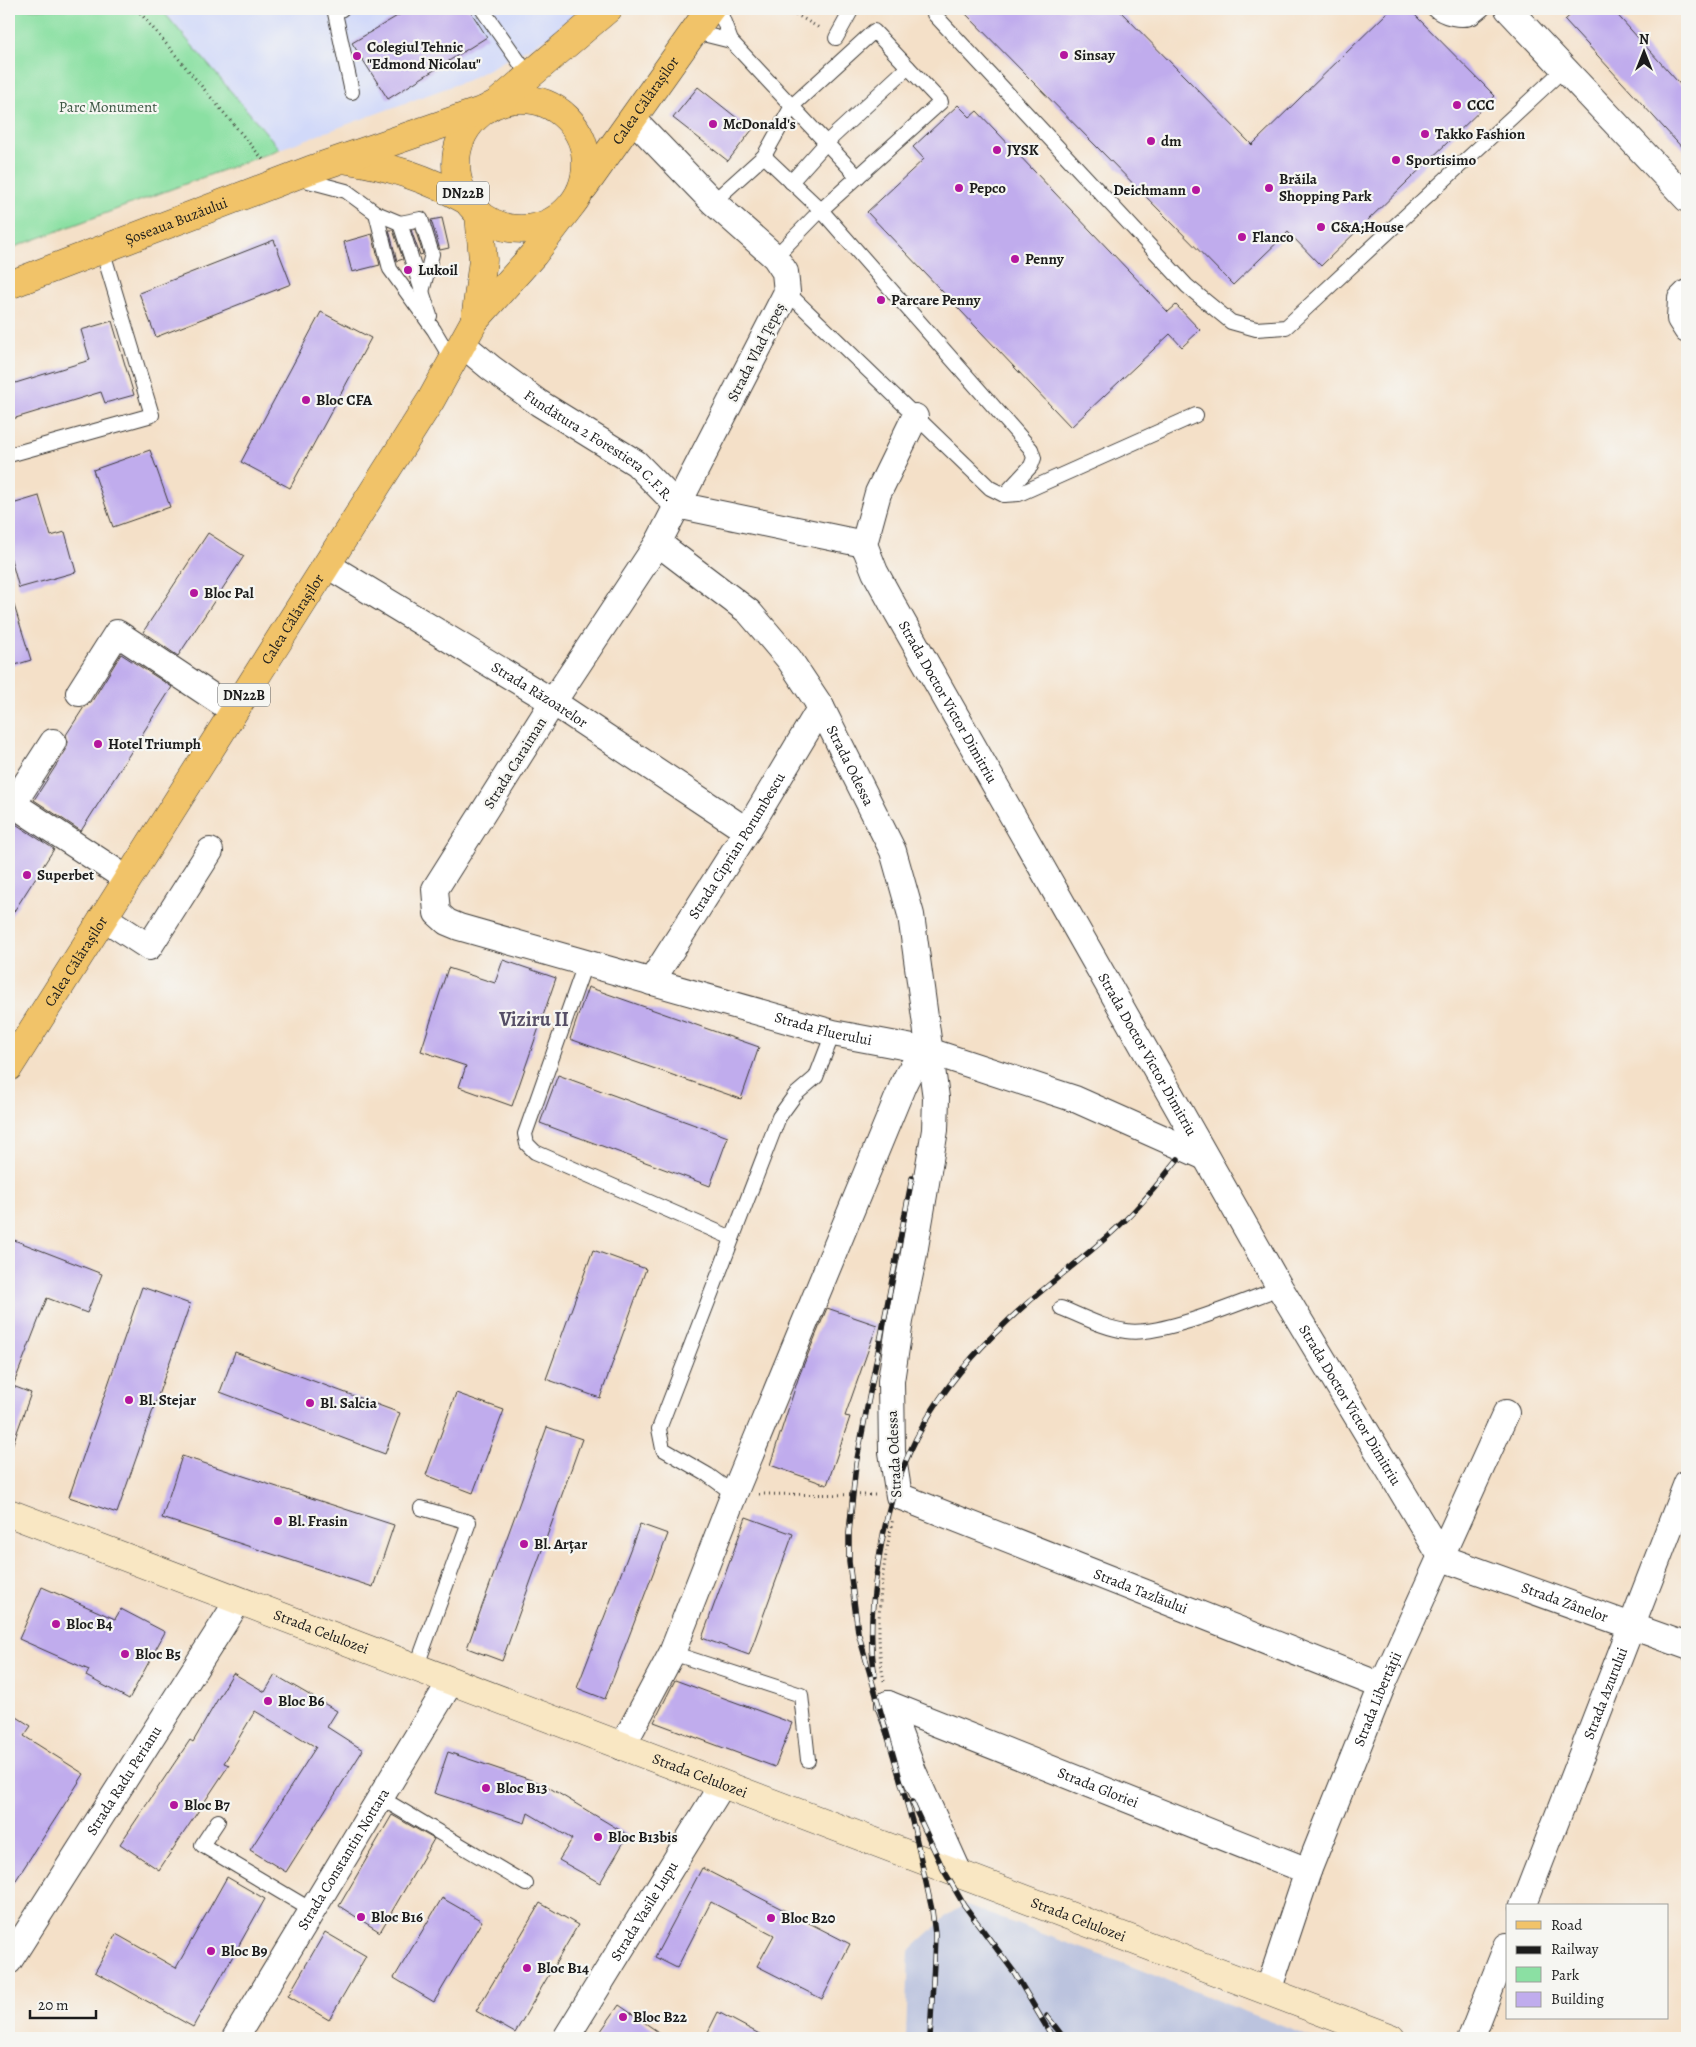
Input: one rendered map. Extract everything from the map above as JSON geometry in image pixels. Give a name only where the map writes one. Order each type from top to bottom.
[{"type":"main road","name":"DN22B","points":[[488,108],[511,99],[531,99],[551,105],[568,117],[580,134],[586,154],[586,174],[575,200],[554,220],[536,228],[516,229],[496,225],[472,207],[458,181],[456,160],[460,140],[470,123],[488,108],[529,76],[608,9]]},
{"type":"main road","name":"Calea Călărașilor","points":[[9,1067],[327,565],[457,353],[475,320],[534,254],[575,200],[710,9]]},
{"type":"main road","name":"Șoseaua Buzăului","points":[[9,285],[291,177],[488,108]]},
{"type":"main road","name":"Șoseaua Buzăului","points":[[344,159],[394,168],[421,177],[472,207]]},
{"type":"main road","name":"Calea Călărașilor","points":[[472,207],[483,260],[475,320]]},
{"type":"street","points":[[1508,9],[1687,199]]},
{"type":"street","name":"Strada Vlad Țepeș","points":[[633,119],[713,202],[775,257],[785,272],[787,292],[658,543]]},
{"type":"street","points":[[1687,293],[1681,299],[1680,319],[1687,330]]},
{"type":"street","name":"Fundătura 2 Forestiera C.F.R.","points":[[457,353],[491,368],[539,403],[636,463],[677,505],[864,544]]},
{"type":"street","points":[[864,544],[878,493],[915,417]]},
{"type":"street","name":"Strada Caraiman","points":[[437,913],[436,889],[553,702],[658,543]]},
{"type":"street","name":"Strada Odessa","points":[[658,543],[749,612],[789,659],[820,708],[893,851],[911,915],[935,1089],[935,1130],[891,1381],[892,1452],[899,1496]]},
{"type":"street","name":"Strada Doctor Victor Dimitriu","points":[[864,544],[875,572],[893,605],[1205,1157],[1280,1288],[1442,1558]]},
{"type":"street","name":"Strada Răzoarelor","points":[[327,565],[553,702],[747,831]]},
{"type":"street","points":[[78,693],[117,633],[234,711]]},
{"type":"street","name":"Strada Ciprian Porumbescu","points":[[651,982],[747,831],[820,708]]},
{"type":"street","points":[[53,742],[13,804],[127,879]]},
{"type":"street","points":[[103,917],[149,948],[210,850]]},
{"type":"street","name":"Strada Fluerului","points":[[437,913],[447,922],[459,927],[585,964],[833,1033],[929,1051],[1076,1099],[1205,1157]]},
{"type":"street","points":[[622,1747],[672,1653],[734,1494],[903,1085],[918,1059],[929,1051]]},
{"type":"street","name":"Strada Libertății","points":[[1268,1991],[1308,1871],[1382,1686],[1442,1558],[1506,1413]]},
{"type":"street","name":"Strada Azurului","points":[[1524,1904],[1687,1483]]},
{"type":"street","name":"Strada Tazlăului","points":[[899,1496],[1382,1686]]},
{"type":"street","name":"Strada Celulozei","points":[[9,1513],[1391,2038]]},
{"type":"street","name":"Strada Zânelor","points":[[1442,1558],[1687,1646]]},
{"type":"street","name":"Strada Radu Perianu","points":[[9,1961],[238,1601]]},
{"type":"street","name":"Strada Constantin Nottara","points":[[235,2038],[451,1681]]},
{"type":"street","points":[[888,1704],[913,1771],[960,1875]]},
{"type":"street","name":"Strada Gloriei","points":[[888,1704],[1308,1871]]},
{"type":"street","name":"Strada Vasile Lupu","points":[[566,2038],[722,1785]]},
{"type":"street","points":[[1471,2038],[1506,1949]]},
{"type":"lane","points":[[342,9],[335,13],[352,92]]},
{"type":"lane","points":[[482,9],[529,76]]},
{"type":"lane","points":[[719,9],[731,41],[858,177]]},
{"type":"lane","points":[[836,38],[852,9]]},
{"type":"lane","points":[[1434,9],[1438,13],[1455,18],[1472,17],[1483,9]]},
{"type":"lane","points":[[934,14],[1187,286],[1231,322],[1256,329],[1286,327],[1565,68]]},
{"type":"lane","points":[[713,202],[764,156],[792,106],[874,31],[941,102],[820,210],[775,257]]},
{"type":"lane","points":[[694,32],[731,41]]},
{"type":"lane","points":[[791,182],[826,143],[908,67]]},
{"type":"lane","points":[[764,156],[820,210],[1031,449],[1034,458],[1031,466],[1004,495]]},
{"type":"lane","points":[[291,177],[346,191],[376,213],[400,223],[421,219],[432,254],[422,292]]},
{"type":"lane","points":[[376,213],[390,269],[434,330],[457,353]]},
{"type":"lane","points":[[400,223],[434,330]]},
{"type":"lane","points":[[9,455],[152,415],[102,249]]},
{"type":"lane","points":[[787,292],[990,488],[1004,495],[1019,494],[1196,415]]},
{"type":"lane","points":[[585,964],[525,1134],[527,1144],[535,1152],[732,1238]]},
{"type":"lane","points":[[734,1494],[708,1475],[663,1449],[659,1429],[779,1117],[795,1094],[816,1077],[833,1033]]},
{"type":"lane","points":[[1061,1308],[1126,1332],[1146,1332],[1174,1326],[1280,1288]]},
{"type":"lane","points":[[416,1668],[469,1522],[421,1508]]},
{"type":"lane","points":[[672,1653],[801,1695],[808,1760]]},
{"type":"lane","points":[[381,1798],[526,1884]]},
{"type":"lane","points":[[218,1821],[202,1845],[313,1911]]},
{"type":"path","points":[[137,9],[265,162]]},
{"type":"path","points":[[787,9],[836,38]]},
{"type":"path","points":[[734,1494],[899,1496]]},
{"type":"path","name":"Strada Odessa","points":[[888,1704],[881,1668],[880,1611],[890,1532],[899,1496]]},
{"type":"shaded area","name":"Colegiul Tehnic \"Edmond Nicolau\"","points":[[161,9],[581,9],[558,32],[468,80],[280,149]]},
{"type":"shaded area","points":[[964,1905],[1133,1967],[1312,2038],[906,2038],[909,1951],[949,1914]]},
{"type":"green space","name":"Parc Monument","points":[[9,9],[161,9],[280,149],[9,249]]},
{"type":"building","points":[[409,9],[469,9],[487,37],[388,99],[352,43]]},
{"type":"building","name":"Brăila Shopping Park","points":[[961,9],[1118,9],[1252,145],[1391,9],[1409,9],[1495,96],[1321,266],[1288,232],[1233,285]]},
{"type":"building","points":[[1577,9],[1612,9],[1687,92],[1687,153],[1565,20]]},
{"type":"building","name":"McDonald's","points":[[698,87],[752,130],[728,161],[673,118]]},
{"type":"building","name":"Penny","points":[[958,105],[970,117],[977,111],[1168,312],[1176,305],[1200,330],[1182,347],[1170,334],[1071,427],[867,212],[924,159],[913,147]]},
{"type":"building","points":[[442,218],[449,248],[440,250],[431,220]]},
{"type":"building","points":[[415,229],[423,254],[420,255],[411,230]]},
{"type":"building","points":[[389,230],[393,230],[403,259],[397,261]]},
{"type":"building","points":[[372,234],[380,265],[352,272],[344,242]]},
{"type":"building","points":[[274,240],[291,284],[156,337],[139,293]]},
{"type":"building","name":"Bloc CFA","points":[[321,312],[371,338],[290,488],[241,462]]},
{"type":"building","points":[[112,321],[134,395],[105,403],[101,392],[9,420],[9,385],[90,360],[81,330]]},
{"type":"building","points":[[150,450],[170,507],[113,527],[93,470]]},
{"type":"building","points":[[39,496],[51,536],[65,532],[76,572],[19,588],[9,552],[9,505]]},
{"type":"building","name":"Bloc Pal","points":[[208,533],[244,556],[178,656],[143,632]]},
{"type":"building","points":[[13,602],[31,660],[9,667],[9,603]]},
{"type":"building","name":"Hotel Triumph","points":[[121,654],[172,687],[81,831],[34,800],[66,750],[68,742],[66,735],[84,707],[92,701]]},
{"type":"building","points":[[11,821],[54,849],[9,919],[9,824]]},
{"type":"building","points":[[503,960],[556,978],[512,1106],[459,1087],[466,1066],[421,1051],[448,968],[495,983]]},
{"type":"building","points":[[588,987],[759,1047],[741,1099],[570,1039]]},
{"type":"building","points":[[558,1075],[728,1137],[710,1186],[540,1123]]},
{"type":"building","points":[[9,1238],[102,1274],[87,1313],[47,1298],[13,1386],[31,1393],[11,1449],[9,1449]]},
{"type":"building","points":[[593,1250],[646,1269],[600,1398],[546,1379]]},
{"type":"building","name":"Bl. Stejar","points":[[142,1287],[190,1304],[117,1513],[69,1497]]},
{"type":"building","points":[[827,1308],[877,1325],[845,1416],[850,1417],[827,1485],[770,1465],[799,1376]]},
{"type":"building","name":"Bl. Salcia","points":[[235,1352],[400,1413],[385,1454],[220,1392]]},
{"type":"building","points":[[456,1393],[504,1410],[473,1493],[426,1475]]},
{"type":"building","name":"Bl. Arțar","points":[[547,1427],[582,1439],[502,1661],[467,1648]]},
{"type":"building","name":"Bl. Frasin","points":[[182,1456],[394,1525],[373,1587],[162,1518]]},
{"type":"building","points":[[746,1517],[793,1534],[749,1655],[702,1638]]},
{"type":"building","points":[[640,1524],[668,1534],[605,1699],[577,1688]]},
{"type":"building","points":[[42,1587],[115,1619],[121,1609],[165,1632],[129,1699],[86,1676],[89,1670],[19,1639]]},
{"type":"building","points":[[233,1673],[265,1692],[275,1675],[337,1711],[327,1727],[363,1750],[286,1872],[250,1850],[316,1747],[255,1711],[224,1763],[229,1765],[159,1870],[120,1844],[190,1740],[193,1742]]},
{"type":"building","points":[[675,1680],[792,1723],[775,1767],[654,1722]]},
{"type":"building","points":[[9,1712],[31,1726],[24,1736],[84,1774],[9,1891]]},
{"type":"building","points":[[448,1752],[543,1784],[628,1835],[600,1883],[559,1860],[572,1839],[528,1813],[525,1823],[434,1793]]},
{"type":"building","points":[[392,1815],[434,1839],[380,1932],[339,1906]]},
{"type":"building","name":"Bloc B20","points":[[702,1868],[850,1944],[822,1999],[757,1966],[774,1935],[711,1902],[677,1968],[655,1957]]},
{"type":"building","name":"Bloc B9","points":[[227,1877],[265,1899],[193,2027],[95,1972],[116,1934],[176,1968]]},
{"type":"building","points":[[442,1898],[482,1921],[434,2002],[394,1978]]},
{"type":"building","name":"Bloc B14","points":[[540,1903],[578,1925],[515,2033],[476,2011]]},
{"type":"building","points":[[325,1932],[366,1956],[329,2020],[288,1996]]},
{"type":"building","name":"Bloc B22","points":[[619,2005],[667,2038],[596,2038]]},
{"type":"building","points":[[718,2012],[767,2038],[705,2038]]},
{"type":"railway","points":[[875,1676],[872,1645],[873,1598],[888,1512],[914,1443],[932,1411],[952,1382],[1002,1326],[1129,1217],[1178,1159]]},
{"type":"railway","points":[[912,1178],[856,1464],[849,1533],[849,1562],[858,1632],[914,1828],[932,1910],[935,1934],[930,2038]]},
{"type":"railway","points":[[912,1802],[943,1869],[964,1905],[1014,1972],[1053,2038]]},
{"type":"railway","points":[[1047,2016],[1064,2038]]},
{"type":"place","name":"Sinsay","points":[[1064,55]]},
{"type":"place","name":"Colegiul Tehnic \"Edmond Nicolau\"","points":[[357,56]]},
{"type":"place","name":"CCC","points":[[1457,105]]},
{"type":"place","name":"McDonald's","points":[[713,124]]},
{"type":"place","name":"Takko Fashion","points":[[1425,134]]},
{"type":"place","name":"dm","points":[[1151,141]]},
{"type":"place","name":"JYSK","points":[[997,150]]},
{"type":"place","name":"Sportisimo","points":[[1396,160]]},
{"type":"place","name":"Pepco","points":[[959,188]]},
{"type":"place","name":"Brăila Shopping Park","points":[[1269,188]]},
{"type":"place","name":"Deichmann","points":[[1196,190]]},
{"type":"place","name":"C&A;House","points":[[1321,227]]},
{"type":"place","name":"Flanco","points":[[1242,237]]},
{"type":"place","name":"Penny","points":[[1015,259]]},
{"type":"place","name":"Lukoil","points":[[408,270]]},
{"type":"place","name":"Parcare Penny","points":[[881,300]]},
{"type":"place","name":"Bloc CFA","points":[[306,400]]},
{"type":"place","name":"Bloc Pal","points":[[194,593]]},
{"type":"place","name":"Hotel Triumph","points":[[98,744]]},
{"type":"place","name":"Superbet","points":[[27,875]]},
{"type":"place","name":"Bl. Stejar","points":[[129,1400]]},
{"type":"place","name":"Bl. Salcia","points":[[310,1403]]},
{"type":"place","name":"Bl. Frasin","points":[[278,1521]]},
{"type":"place","name":"Bl. Arțar","points":[[524,1544]]},
{"type":"place","name":"Bloc B4","points":[[56,1624]]},
{"type":"place","name":"Bloc B5","points":[[125,1654]]},
{"type":"place","name":"Bloc B6","points":[[268,1701]]},
{"type":"place","name":"Bloc B13","points":[[486,1788]]},
{"type":"place","name":"Bloc B7","points":[[174,1805]]},
{"type":"place","name":"Bloc B13bis","points":[[598,1837]]},
{"type":"place","name":"Bloc B16","points":[[361,1917]]},
{"type":"place","name":"Bloc B20","points":[[771,1918]]},
{"type":"place","name":"Bloc B9","points":[[211,1951]]},
{"type":"place","name":"Bloc B14","points":[[527,1968]]},
{"type":"place","name":"Bloc B22","points":[[623,2017]]},
{"type":"district","name":"Viziru II","points":[[534,1019]]}]
